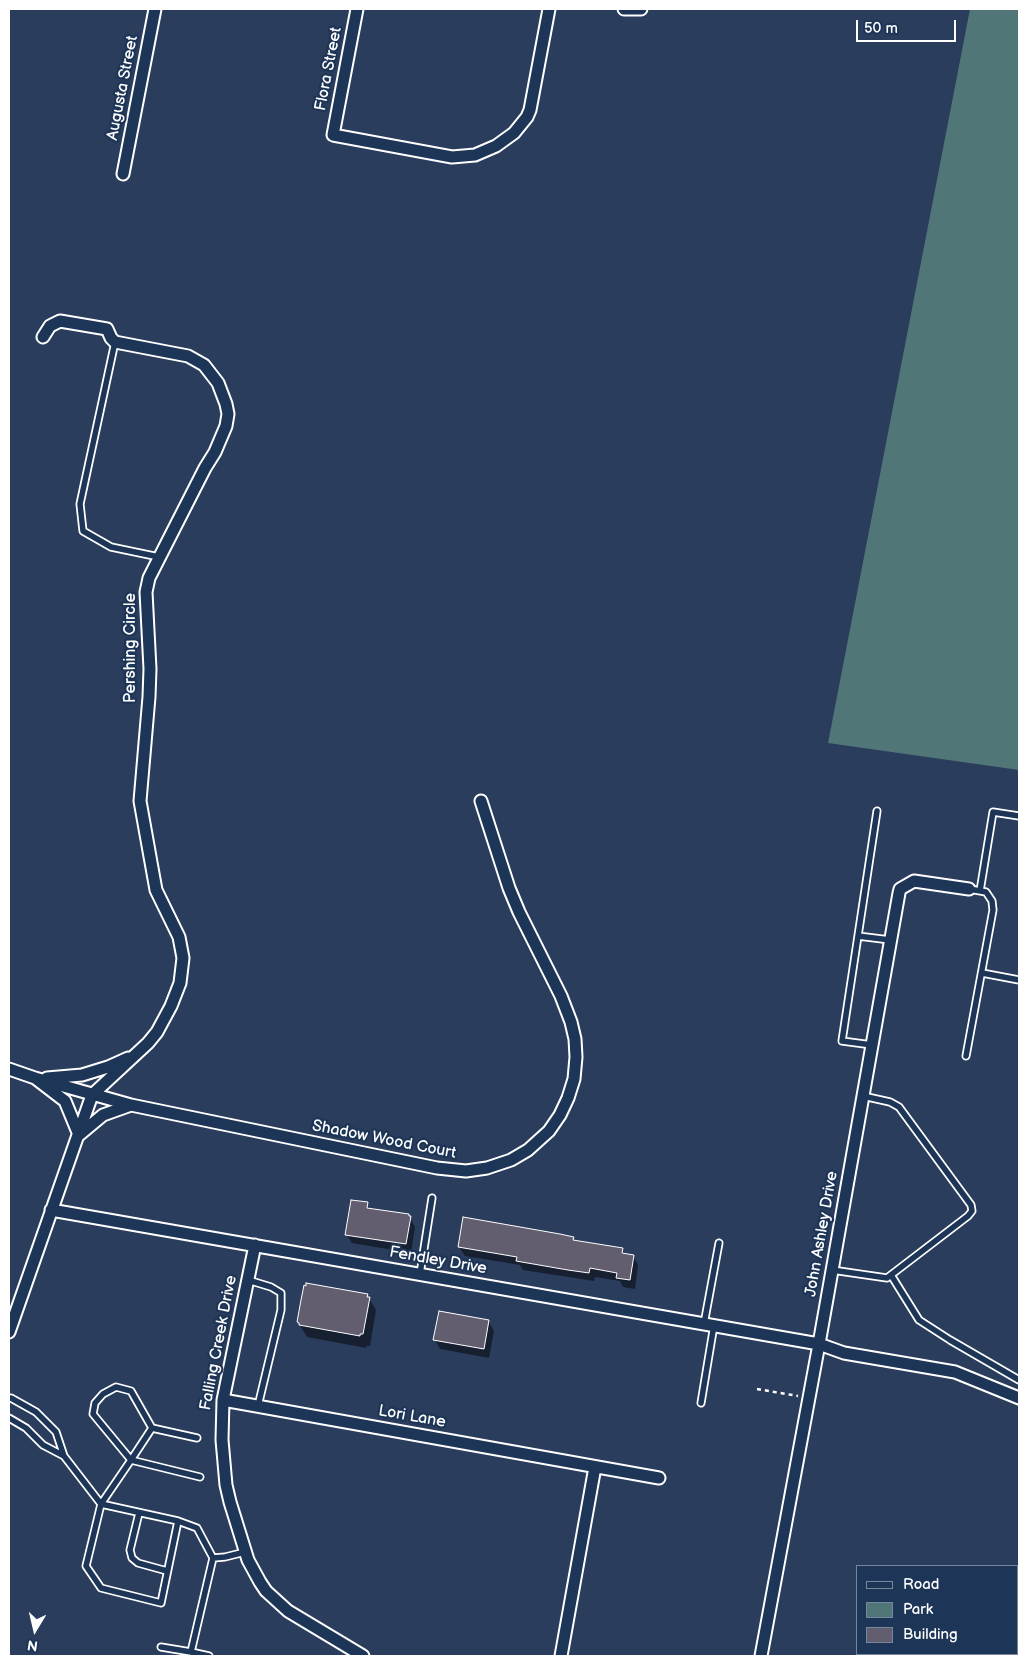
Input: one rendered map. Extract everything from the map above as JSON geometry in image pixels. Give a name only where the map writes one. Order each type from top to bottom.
[{"type":"street","name":"Augusta Street","points":[[123,174],[155,9]]},
{"type":"street","name":"Flora Street","points":[[356,9],[333,135],[452,157],[475,155],[496,146],[514,133],[530,110],[549,9]]},
{"type":"street","points":[[624,9],[641,9]]},
{"type":"street","name":"Pershing Circle","points":[[9,1332],[92,1095],[140,1051],[157,1032],[171,1006],[180,982],[183,958],[179,937],[156,890],[140,801],[150,697],[146,592],[148,578],[215,452],[226,426],[226,404],[218,383],[204,365],[188,356],[115,342],[107,329],[60,321],[50,326],[44,337]]},
{"type":"street","name":"Shadow Wood Court","points":[[92,1095],[131,1105],[452,1170],[466,1171],[498,1165],[528,1150],[542,1138],[560,1115],[574,1079],[575,1039],[561,996],[519,912],[481,801]]},
{"type":"street","name":"John Ashley Drive","points":[[761,1656],[819,1344],[898,893],[908,883],[921,880],[975,890]]},
{"type":"street","points":[[36,1078],[82,1075],[117,1063],[140,1051]]},
{"type":"street","points":[[9,1069],[92,1095]]},
{"type":"street","points":[[36,1078],[65,1100],[79,1134],[103,1115],[131,1105]]},
{"type":"street","name":"Fendley Drive","points":[[51,1210],[819,1344],[844,1353],[955,1372],[1019,1398]]},
{"type":"street","name":"Falling Creek Drive","points":[[255,1245],[223,1400],[222,1440],[226,1484],[234,1520],[248,1560],[260,1582],[277,1601],[288,1611],[363,1656]]},
{"type":"street","name":"Lori Lane","points":[[223,1400],[659,1478]]},
{"type":"street","points":[[561,1656],[595,1467]]},
{"type":"lane","points":[[115,342],[80,504],[83,531],[111,547],[160,557]]},
{"type":"lane","points":[[872,1045],[842,1041],[877,811]]},
{"type":"lane","points":[[966,1056],[993,910],[992,900],[986,892],[975,890],[993,812],[1019,816]]},
{"type":"lane","points":[[858,936],[890,940]]},
{"type":"lane","points":[[982,973],[1019,980]]},
{"type":"lane","points":[[832,1270],[887,1278],[972,1211],[971,1205],[899,1107],[890,1102],[863,1096]]},
{"type":"lane","points":[[420,1274],[432,1198]]},
{"type":"lane","points":[[701,1403],[719,1243]]},
{"type":"lane","points":[[891,1275],[919,1320],[1019,1380]]},
{"type":"lane","points":[[248,1280],[271,1287],[281,1293],[281,1310],[258,1406]]},
{"type":"lane","points":[[197,1438],[152,1428],[131,1391],[116,1387],[103,1394],[95,1403],[93,1414],[131,1460],[200,1477]]},
{"type":"lane","points":[[9,1398],[36,1412],[56,1432],[64,1456],[101,1504],[178,1521],[197,1528],[213,1558],[191,1652]]},
{"type":"lane","points":[[9,1418],[26,1428],[43,1445],[64,1456]]},
{"type":"lane","points":[[152,1428],[101,1504],[86,1566],[100,1588],[161,1602],[178,1521]]},
{"type":"lane","points":[[139,1513],[130,1550],[132,1558],[138,1563],[168,1571]]},
{"type":"lane","points":[[213,1558],[245,1552]]},
{"type":"lane","points":[[162,1647],[209,1656]]},
{"type":"path","points":[[757,1389],[809,1398]]},
{"type":"green space","points":[[970,9],[1019,9],[1019,770],[828,743]]},
{"type":"building","points":[[351,1200],[368,1202],[367,1208],[409,1214],[411,1216],[406,1244],[345,1235]]},
{"type":"building","points":[[463,1217],[560,1234],[574,1237],[573,1240],[623,1248],[622,1253],[634,1255],[630,1280],[616,1278],[617,1273],[590,1268],[589,1273],[568,1270],[516,1261],[517,1257],[458,1247]]},
{"type":"building","points":[[306,1283],[368,1294],[367,1297],[370,1297],[363,1334],[360,1334],[360,1336],[299,1325],[297,1322]]},
{"type":"building","points":[[439,1311],[489,1320],[484,1349],[433,1340]]}]
